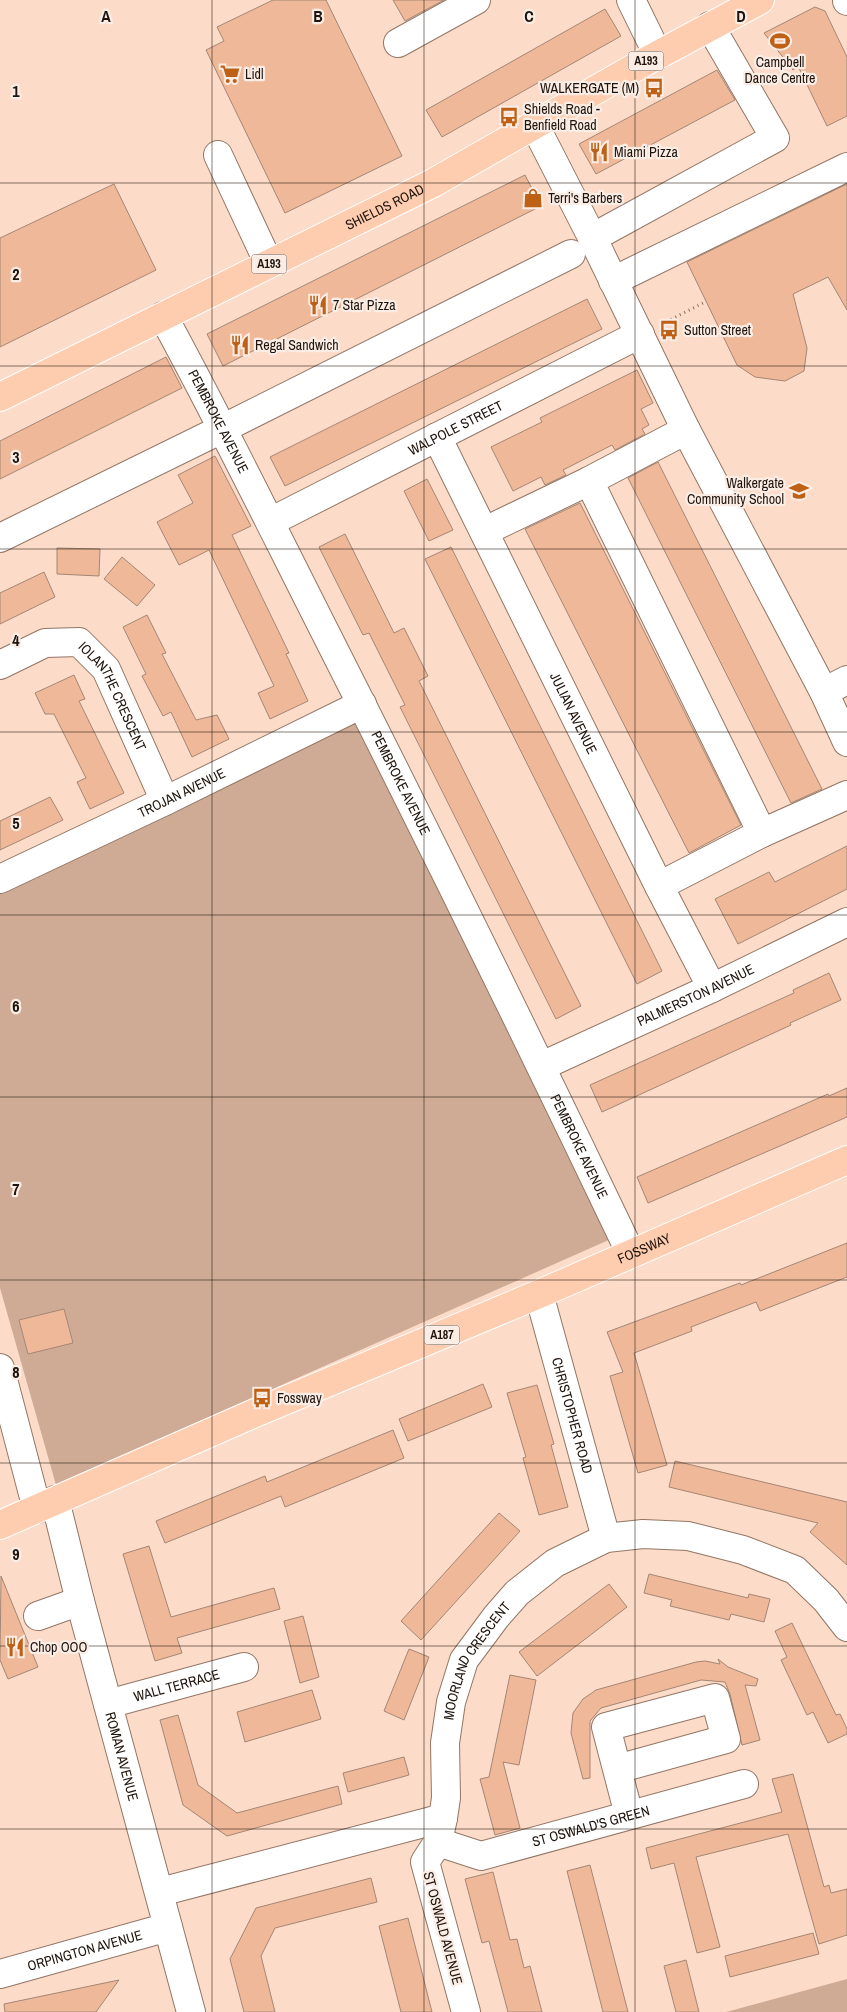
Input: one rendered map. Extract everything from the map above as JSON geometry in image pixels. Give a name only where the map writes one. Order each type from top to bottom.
[{"type":"main road","name":"SHIELDS ROAD","points":[[0,397],[432,183],[658,55],[760,0]]},
{"type":"main road","name":"FOSSWAY","points":[[0,1524],[256,1413],[539,1294],[847,1160]]},
{"type":"street","points":[[398,43],[476,0]]},
{"type":"street","points":[[631,0],[658,55]]},
{"type":"street","points":[[592,238],[776,138],[710,26]]},
{"type":"street","points":[[535,126],[640,334],[686,430],[835,686],[847,742]]},
{"type":"street","points":[[218,155],[268,264]]},
{"type":"street","points":[[612,281],[847,167]]},
{"type":"street","points":[[0,538],[570,254]]},
{"type":"street","name":"PEMBROKE AVENUE","points":[[163,316],[224,428],[362,704],[542,1066],[630,1254]]},
{"type":"street","name":"WALPOLE STREET","points":[[270,522],[640,334]]},
{"type":"street","points":[[485,531],[589,481],[686,430]]},
{"type":"street","name":"JULIAN AVENUE","points":[[437,437],[659,886],[712,988]]},
{"type":"street","points":[[589,481],[762,833]]},
{"type":"street","name":"IOLANTHE CRESCENT","points":[[0,665],[45,643],[79,642],[106,669],[165,801]]},
{"type":"street","name":"TROJAN AVENUE","points":[[0,879],[165,801],[362,704]]},
{"type":"street","points":[[659,886],[762,833],[847,795]]},
{"type":"street","name":"PALMERSTON AVENUE","points":[[542,1066],[712,988],[847,922]]},
{"type":"street","name":"CHRISTOPHER ROAD","points":[[539,1294],[606,1538]]},
{"type":"street","name":"ROMAN AVENUE","points":[[0,1368],[80,1601],[191,2012]]},
{"type":"street","name":"MOORLAND CRESCENT","points":[[440,1830],[446,1798],[445,1743],[451,1702],[464,1660],[496,1616],[517,1594],[555,1563],[606,1538],[643,1534],[688,1536],[743,1550],[795,1570],[826,1600],[847,1627]]},
{"type":"street","points":[[38,1616],[80,1601]]},
{"type":"street","name":"WALL TERRACE","points":[[108,1704],[244,1667]]},
{"type":"street","points":[[617,1768],[629,1815]]},
{"type":"street","name":"ST OSWALD'S GREEN","points":[[440,1830],[481,1856],[744,1784]]},
{"type":"street","points":[[160,1892],[440,1830]]},
{"type":"street","name":"ST OSWALD AVENUE","points":[[440,1830],[425,1862],[466,2012]]},
{"type":"street","name":"ORPINGTON AVENUE","points":[[0,1974],[168,1927]]},
{"type":"path","points":[[640,334],[705,302]]},
{"type":"shaded area","points":[[359,715],[620,1235],[56,1485],[0,1288],[0,888]]},
{"type":"shaded area","points":[[847,1979],[847,2012],[726,2012]]},
{"type":"building","points":[[273,0],[326,0],[402,156],[285,213],[206,50],[224,41],[217,27]]},
{"type":"building","points":[[393,0],[444,0],[405,21]]},
{"type":"building","points":[[815,7],[825,11],[847,57],[847,116],[827,126],[798,66],[793,70],[764,33]]},
{"type":"building","points":[[605,9],[621,36],[442,137],[426,110]]},
{"type":"building","points":[[717,70],[735,100],[596,174],[579,144]]},
{"type":"building","points":[[525,175],[541,206],[223,366],[207,334]]},
{"type":"building","points":[[114,184],[156,270],[0,347],[0,238]]},
{"type":"building","points":[[847,184],[847,310],[828,277],[793,294],[807,348],[804,371],[785,381],[755,377],[737,365],[687,262]]},
{"type":"building","points":[[587,299],[602,329],[285,486],[270,457]]},
{"type":"building","points":[[166,357],[182,388],[0,479],[0,441]]},
{"type":"building","points":[[637,370],[653,403],[641,409],[649,425],[642,429],[645,434],[615,450],[612,445],[563,470],[566,475],[545,485],[541,477],[513,491],[491,447],[542,422],[540,418]]},
{"type":"building","points":[[215,456],[251,526],[232,535],[289,653],[286,654],[308,701],[270,719],[258,693],[274,686],[209,550],[179,565],[157,522],[193,503],[178,475]]},
{"type":"building","points":[[658,462],[822,789],[791,803],[628,478]]},
{"type":"building","points":[[427,479],[453,530],[429,541],[404,491]]},
{"type":"building","points":[[580,503],[741,825],[689,853],[525,529]]},
{"type":"building","points":[[345,534],[394,633],[404,628],[428,676],[419,681],[581,1006],[556,1019],[400,707],[405,705],[369,633],[363,635],[319,547]]},
{"type":"building","points":[[451,547],[662,971],[637,984],[425,559]]},
{"type":"building","points":[[57,548],[100,549],[99,576],[57,574]]},
{"type":"building","points":[[122,557],[155,585],[137,606],[104,579]]},
{"type":"building","points":[[44,572],[55,597],[0,624],[0,593]]},
{"type":"building","points":[[147,615],[166,653],[162,654],[196,720],[217,715],[229,739],[192,757],[171,712],[163,716],[142,676],[146,674],[123,627]]},
{"type":"building","points":[[74,675],[85,699],[79,701],[124,793],[90,809],[77,782],[86,778],[54,714],[45,714],[35,693]]},
{"type":"building","points":[[50,797],[63,820],[0,850],[0,821]]},
{"type":"building","points":[[847,846],[847,889],[738,944],[715,899],[769,872],[775,882]]},
{"type":"building","points":[[829,973],[841,1000],[602,1112],[590,1085],[794,993],[793,990]]},
{"type":"building","points":[[847,1088],[847,1117],[648,1203],[637,1177],[828,1094],[829,1096]]},
{"type":"building","points":[[847,1243],[847,1277],[760,1311],[756,1302],[691,1327],[692,1331],[634,1353],[667,1465],[638,1473],[610,1376],[623,1372],[607,1332],[740,1283],[741,1285]]},
{"type":"building","points":[[64,1309],[73,1343],[28,1354],[19,1320]]},
{"type":"building","points":[[483,1384],[492,1407],[408,1441],[399,1419]]},
{"type":"building","points":[[537,1385],[554,1444],[551,1445],[568,1507],[539,1515],[523,1458],[526,1457],[507,1393]]},
{"type":"building","points":[[393,1430],[404,1458],[285,1507],[281,1496],[165,1543],[156,1521],[265,1476],[267,1482]]},
{"type":"building","points":[[675,1461],[847,1502],[847,1565],[810,1532],[818,1523],[669,1487]]},
{"type":"building","points":[[499,1513],[520,1531],[421,1640],[401,1621]]},
{"type":"building","points":[[149,1546],[171,1617],[274,1588],[280,1609],[177,1638],[182,1653],[155,1661],[123,1554]]},
{"type":"building","points":[[649,1574],[748,1598],[749,1594],[770,1599],[764,1622],[731,1614],[729,1620],[670,1606],[672,1600],[644,1593]]},
{"type":"building","name":"Chop OOO","points":[[1,1576],[38,1667],[8,1679],[0,1660]]},
{"type":"building","points":[[609,1584],[627,1607],[537,1676],[519,1652]]},
{"type":"building","points":[[303,1616],[319,1677],[300,1683],[284,1621]]},
{"type":"building","points":[[792,1623],[836,1715],[840,1714],[847,1729],[847,1734],[828,1743],[813,1712],[807,1715],[781,1660],[787,1657],[775,1631]]},
{"type":"building","points":[[409,1649],[429,1657],[404,1720],[384,1711]]},
{"type":"building","points":[[718,1659],[728,1667],[758,1679],[756,1686],[745,1685],[760,1740],[742,1745],[730,1694],[725,1682],[701,1680],[601,1708],[590,1721],[590,1778],[583,1779],[571,1733],[573,1713],[583,1699],[596,1690],[696,1662],[705,1661],[720,1664]]},
{"type":"building","points":[[510,1675],[536,1680],[519,1765],[503,1762],[520,1828],[495,1835],[480,1779],[489,1777]]},
{"type":"building","points":[[312,1690],[321,1719],[245,1742],[237,1712]]},
{"type":"building","points":[[178,1715],[198,1785],[237,1813],[338,1786],[342,1804],[227,1836],[183,1805],[160,1720]]},
{"type":"building","points":[[404,1757],[409,1775],[348,1792],[343,1773]]},
{"type":"building","points":[[793,1774],[824,1887],[829,1885],[831,1893],[847,1889],[847,1935],[819,1944],[788,1834],[696,1857],[720,1947],[697,1953],[674,1863],[651,1869],[646,1848],[782,1812],[772,1779]]},
{"type":"building","points":[[590,1865],[628,2012],[603,2012],[567,1871]]},
{"type":"building","points":[[493,1872],[510,1940],[517,1939],[524,1968],[530,1966],[542,2012],[508,2012],[489,1941],[482,1943],[465,1879]]},
{"type":"building","points":[[371,1878],[377,1902],[275,1928],[261,1956],[275,2012],[244,2012],[230,1959],[256,1908]]},
{"type":"building","points":[[408,1918],[432,2012],[401,2012],[379,1926]]},
{"type":"building","points":[[813,1933],[819,1954],[730,1977],[725,1956]]},
{"type":"building","points":[[686,1960],[699,2012],[676,2012],[664,1966]]},
{"type":"building","points":[[119,1980],[96,2012],[5,2012],[4,2004]]},
{"type":"place","name":"Campbell Dance Centre","points":[[780,41]]},
{"type":"place","name":"Lidl","points":[[230,74]]},
{"type":"place","name":"WALKERGATE (M)","points":[[654,88]]},
{"type":"place","name":"Shields Road - Benfield Road","points":[[509,117]]},
{"type":"place","name":"Miami Pizza","points":[[599,152]]},
{"type":"place","name":"Terri's Barbers","points":[[533,198]]},
{"type":"place","name":"7 Star Pizza","points":[[318,305]]},
{"type":"place","name":"Sutton Street","points":[[669,330]]},
{"type":"place","name":"Regal Sandwich","points":[[240,345]]},
{"type":"place","name":"Walkergate Community School","points":[[799,491]]},
{"type":"place","name":"Fossway","points":[[262,1398]]},
{"type":"place","name":"Chop OOO","points":[[15,1647]]}]
